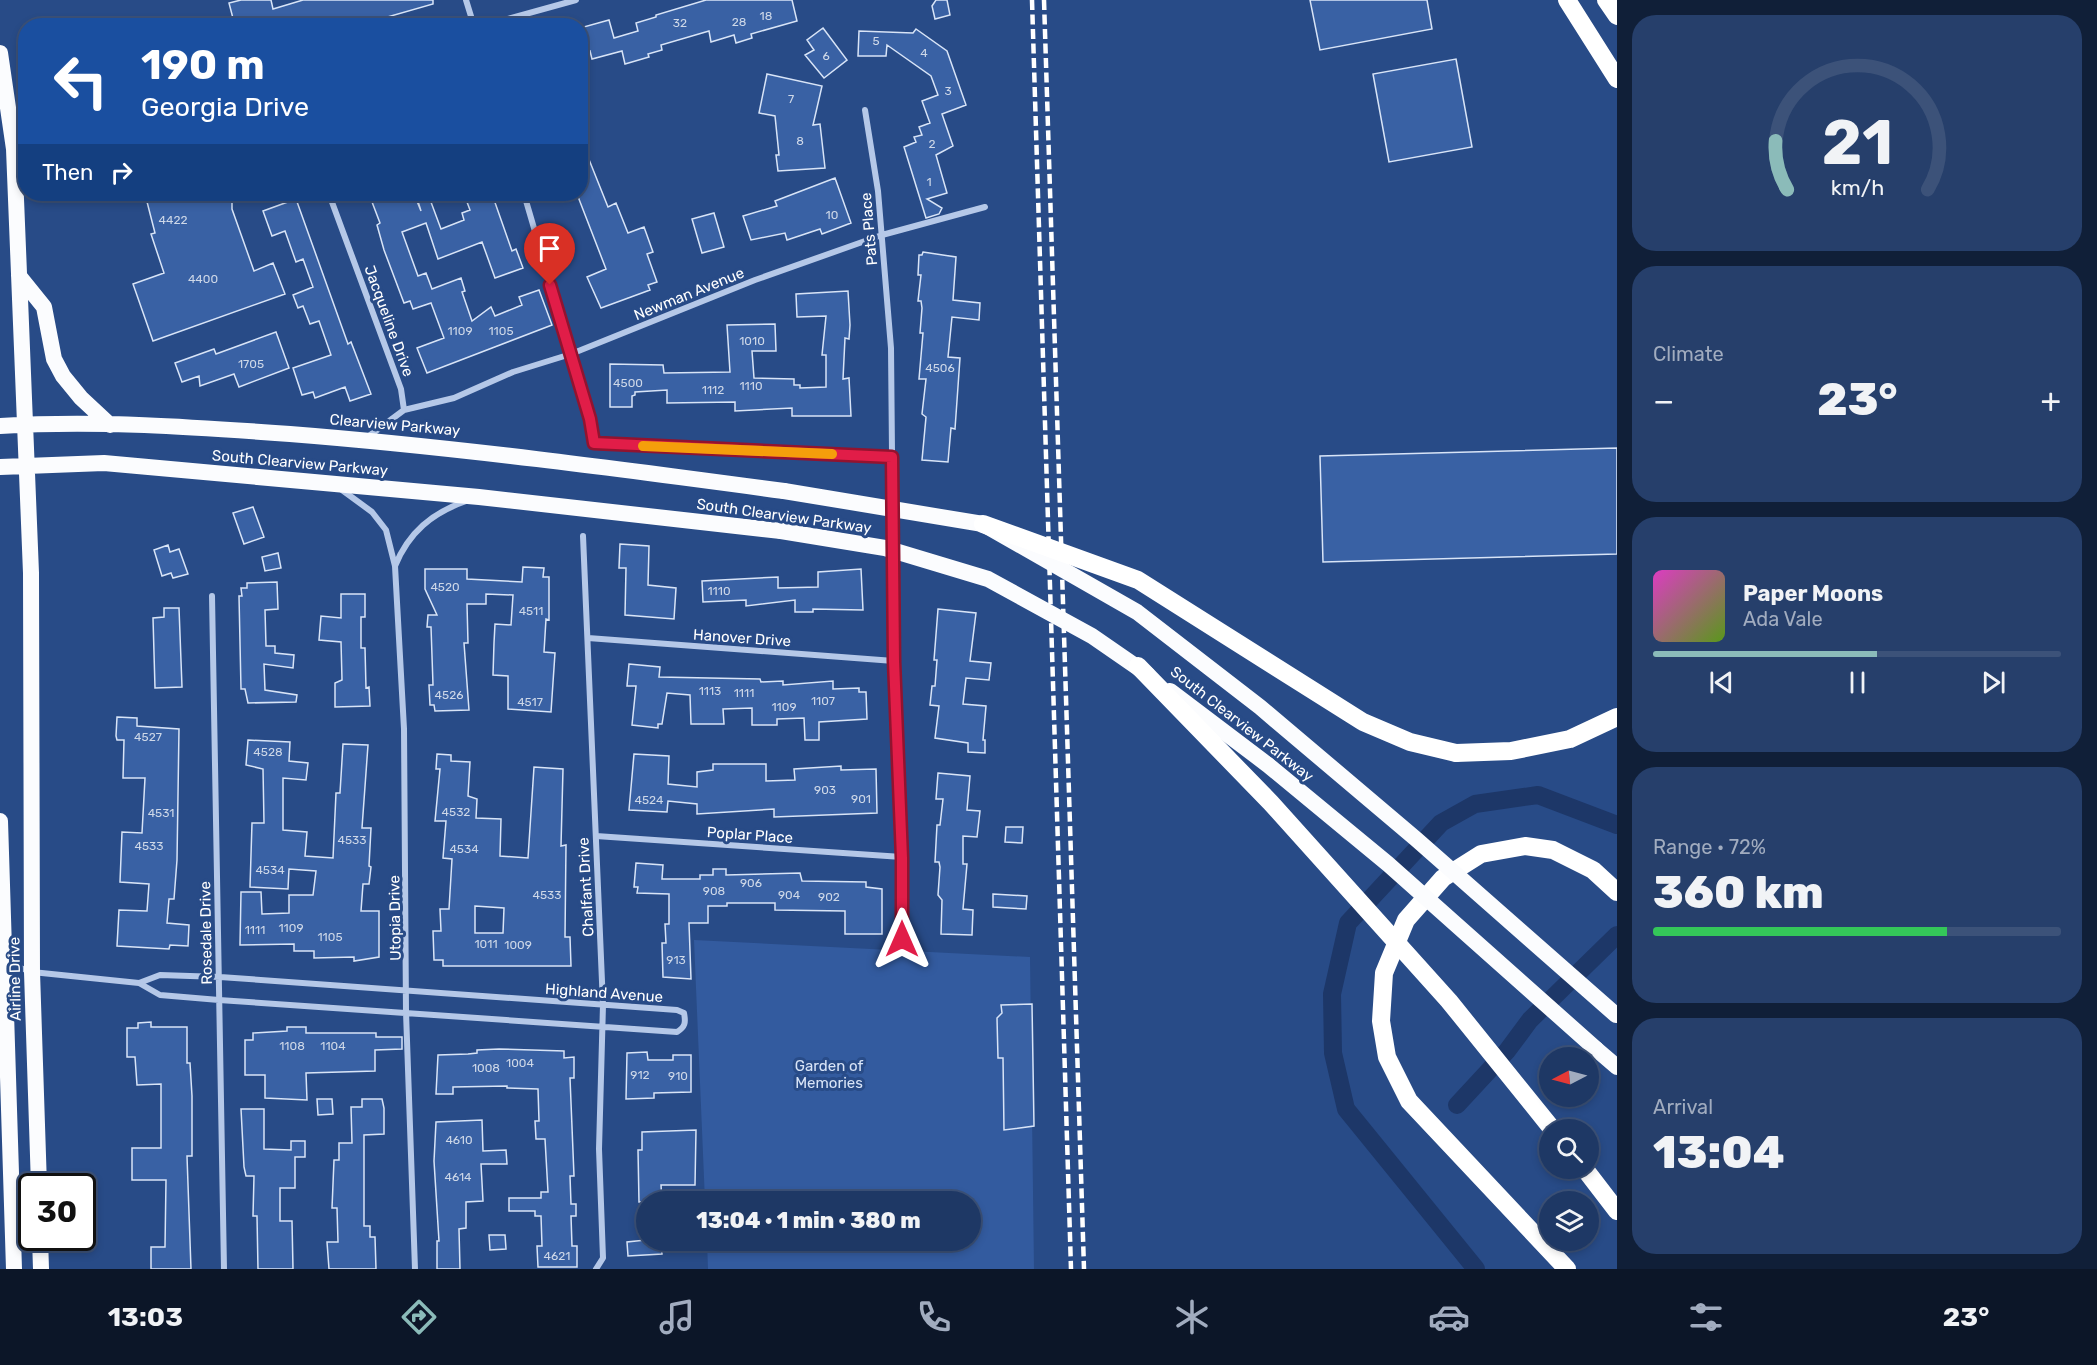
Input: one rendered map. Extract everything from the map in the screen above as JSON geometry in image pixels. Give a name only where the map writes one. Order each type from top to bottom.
[{"type":"highway","points":[[1567,0],[1612,71],[1617,85]]},
{"type":"highway","points":[[1606,0],[1617,16]]},
{"type":"highway","name":"Airline Drive","points":[[0,53],[14,149],[31,585],[32,972],[39,1173]]},
{"type":"highway","points":[[19,276],[44,307],[54,359],[63,376],[81,398],[110,424]]},
{"type":"highway","name":"Clearview Parkway","points":[[0,426],[110,424],[206,428],[364,440],[511,454],[784,491]]},
{"type":"highway","name":"South Clearview Parkway","points":[[26,465],[104,464],[334,484],[479,497],[782,531],[885,548],[988,579],[1092,636],[1138,666],[1268,765],[1380,857],[1617,1067]]},
{"type":"highway","points":[[0,467],[26,465]]},
{"type":"highway","name":"South Clearview Parkway","points":[[784,491],[983,524],[1137,612],[1260,707],[1416,838],[1617,1015]]},
{"type":"highway","points":[[983,524],[1138,580],[1363,722],[1410,742],[1456,753],[1511,752],[1570,739],[1617,717]]},
{"type":"highway","points":[[1138,666],[1271,803],[1449,1001],[1544,1119]]},
{"type":"highway","name":"Airline Drive","points":[[0,821],[14,1269]]},
{"type":"highway","points":[[1567,1269],[1409,1101],[1387,1057],[1381,1021],[1384,973],[1406,920],[1443,878],[1480,854],[1525,846],[1553,850],[1593,870],[1617,892]]},
{"type":"highway","points":[[1592,1179],[1617,1211]]},
{"type":"highway","points":[[40,1251],[41,1269]]},
{"type":"street","points":[[466,0],[472,18]]},
{"type":"street","points":[[511,18],[576,0]]},
{"type":"street","name":"Pats Place","points":[[864,110],[882,235],[891,348],[894,661],[902,858],[902,939]]},
{"type":"street","name":"Jacqueline Drive","points":[[332,201],[401,389],[404,410]]},
{"type":"street","points":[[526,201],[590,419],[594,443],[892,457]]},
{"type":"street","name":"Newman Avenue","points":[[404,410],[454,398],[513,372],[571,354],[755,280],[882,235],[985,207]]},
{"type":"street","points":[[364,440],[404,410]]},
{"type":"street","name":"Utopia Drive","points":[[334,484],[372,512],[386,531],[395,567],[404,729],[408,991],[406,1012],[415,1269]]},
{"type":"street","points":[[395,567],[403,547],[425,521],[449,507],[479,497]]},
{"type":"street","name":"Chalfant Drive","points":[[583,536],[603,1005],[598,1149],[603,1258],[596,1269]]},
{"type":"street","name":"Rosedale Drive","points":[[212,596],[224,1269]]},
{"type":"street","name":"Hanover Drive","points":[[588,638],[894,661]]},
{"type":"street","name":"Poplar Place","points":[[596,836],[902,858]]},
{"type":"street","name":"Highland Avenue","points":[[3,964],[32,972],[139,983],[160,995],[677,1032],[686,1022],[684,1013],[677,1010],[220,977],[160,975],[139,983]]},
{"type":"green space","name":"Garden of Memories","points":[[694,940],[1030,957],[1034,1269],[708,1269],[707,1251],[981,1251],[981,1191],[705,1191]]},
{"type":"building","points":[[241,0],[271,0],[273,9],[303,0],[433,0],[433,4],[384,18],[233,18],[229,3]]},
{"type":"building","points":[[706,0],[792,0],[797,21],[751,34],[752,38],[736,43],[734,35],[711,42],[709,31],[661,45],[662,50],[648,54],[649,57],[625,64],[622,51],[592,59],[590,51],[588,51],[588,26],[609,20],[614,38],[638,31],[636,23],[656,17],[656,15]]},
{"type":"building","points":[[936,0],[947,0],[950,15],[935,19],[932,6]]},
{"type":"building","points":[[1310,0],[1427,0],[1432,29],[1320,50]]},
{"type":"building","points":[[823,28],[847,60],[824,78],[805,55],[814,50],[807,40]]},
{"type":"building","points":[[916,29],[947,51],[966,105],[942,114],[953,146],[936,155],[947,193],[927,199],[942,208],[939,214],[926,218],[904,147],[916,142],[914,137],[922,135],[919,127],[930,123],[922,101],[938,95],[931,76],[887,45],[886,56],[858,56],[859,31],[913,33]]},
{"type":"building","points":[[1456,59],[1472,147],[1389,162],[1373,74]]},
{"type":"building","points":[[767,74],[822,86],[813,125],[820,124],[825,168],[778,171],[776,155],[779,155],[775,116],[759,113]]},
{"type":"building","points":[[588,157],[608,207],[616,203],[628,233],[644,227],[653,252],[647,254],[657,282],[648,285],[650,290],[601,308],[587,277],[606,269],[580,201],[588,201]]},
{"type":"building","points":[[835,178],[851,223],[822,234],[820,229],[787,240],[785,233],[751,240],[743,216],[777,206],[775,201]]},
{"type":"building","points":[[147,201],[232,201],[232,209],[254,271],[273,263],[285,294],[153,341],[133,284],[164,273],[151,234],[155,233]]},
{"type":"building","points":[[297,201],[348,344],[351,342],[371,394],[350,401],[345,387],[315,398],[313,392],[302,395],[293,368],[331,355],[319,321],[310,324],[303,306],[298,308],[293,295],[313,287],[303,259],[296,262],[285,231],[272,236],[263,211]]},
{"type":"building","points":[[372,201],[417,201],[421,211],[418,201],[431,201],[441,229],[464,220],[462,213],[470,210],[467,201],[494,201],[512,251],[516,249],[523,268],[495,278],[482,242],[438,259],[426,223],[402,232],[418,276],[426,273],[432,289],[461,278],[465,291],[462,292],[472,321],[491,307],[495,316],[522,305],[519,297],[539,290],[552,325],[427,373],[417,348],[444,338],[431,303],[413,309],[410,301],[404,303],[384,250],[377,225],[380,223]]},
{"type":"building","points":[[714,213],[724,247],[702,253],[692,219]]},
{"type":"building","points":[[923,252],[956,257],[953,300],[980,303],[979,320],[952,317],[948,357],[960,358],[955,429],[951,428],[948,462],[922,460],[926,417],[922,414],[926,379],[919,379],[923,333],[920,333],[921,301],[918,301],[921,275],[918,275],[919,255]]},
{"type":"building","points":[[848,291],[850,325],[849,339],[845,338],[843,379],[849,378],[851,416],[792,416],[792,408],[735,411],[735,402],[667,403],[667,390],[635,392],[632,396],[632,407],[610,407],[610,364],[663,365],[664,373],[730,372],[727,325],[775,324],[776,351],[752,351],[754,378],[794,379],[794,385],[800,385],[800,388],[826,387],[826,355],[822,355],[826,316],[797,317],[796,294]]},
{"type":"building","points":[[276,332],[289,368],[239,387],[234,374],[200,386],[199,376],[182,382],[175,363],[214,349],[216,354]]},
{"type":"building","points":[[1617,448],[1617,554],[1323,562],[1320,456]]},
{"type":"building","points":[[253,507],[264,537],[244,544],[233,513]]},
{"type":"building","points":[[620,544],[649,546],[648,585],[676,588],[674,619],[625,615],[626,568],[619,568]]},
{"type":"building","points":[[168,545],[170,552],[179,549],[188,574],[173,578],[171,573],[162,576],[154,550]]},
{"type":"building","points":[[278,553],[281,568],[265,571],[262,557]]},
{"type":"building","points":[[523,567],[544,568],[543,577],[549,577],[549,620],[546,619],[544,652],[555,653],[551,712],[508,709],[508,676],[493,675],[494,643],[495,624],[511,625],[513,595],[486,594],[486,604],[467,604],[468,643],[464,643],[469,710],[435,711],[434,705],[430,705],[429,685],[433,685],[431,627],[427,627],[428,615],[437,615],[425,589],[425,569],[467,569],[467,579],[522,582]]},
{"type":"building","points":[[861,569],[863,610],[813,609],[813,612],[795,612],[795,600],[746,606],[746,600],[703,602],[702,581],[778,577],[778,588],[818,587],[818,572]]},
{"type":"building","points":[[277,582],[278,609],[265,610],[266,646],[275,646],[275,653],[294,655],[293,668],[264,664],[265,690],[297,695],[296,702],[248,703],[245,689],[241,689],[239,596],[242,596],[241,588],[247,588],[247,583]]},
{"type":"building","points":[[341,594],[365,594],[365,617],[361,617],[361,648],[365,648],[366,688],[369,687],[370,706],[335,707],[335,683],[342,680],[341,642],[319,640],[321,616],[341,618]]},
{"type":"building","points":[[164,608],[179,608],[182,687],[155,688],[153,618],[164,617]]},
{"type":"building","points":[[938,609],[976,613],[970,661],[991,663],[989,680],[966,678],[963,704],[986,706],[983,740],[985,740],[985,753],[968,752],[968,743],[935,738],[939,706],[930,705],[932,686],[935,686],[937,660],[934,660]]},
{"type":"building","points":[[629,664],[660,667],[659,677],[760,679],[761,682],[783,681],[783,685],[833,681],[833,689],[859,688],[859,692],[866,692],[867,719],[819,722],[819,740],[805,740],[804,718],[777,719],[777,725],[752,725],[752,708],[723,709],[724,724],[691,724],[690,695],[667,693],[662,724],[658,724],[658,728],[632,725],[636,686],[627,686]]},
{"type":"building","points":[[117,717],[137,718],[137,726],[179,729],[177,860],[174,899],[169,899],[167,923],[189,925],[188,946],[170,945],[169,949],[117,946],[119,910],[147,911],[149,884],[120,882],[122,832],[142,833],[145,778],[123,778],[124,740],[117,740]]},
{"type":"building","points":[[248,740],[290,742],[289,761],[308,763],[306,780],[283,778],[283,830],[307,832],[305,856],[333,858],[336,793],[340,793],[343,744],[368,745],[362,828],[371,828],[369,866],[371,867],[369,884],[363,884],[361,911],[379,911],[379,957],[354,961],[354,957],[314,958],[314,951],[294,951],[294,944],[240,945],[241,892],[261,892],[262,914],[289,913],[289,895],[313,895],[316,871],[289,869],[288,889],[250,887],[252,823],[264,823],[263,769],[246,765]]},
{"type":"building","points":[[437,754],[451,755],[451,761],[470,762],[468,796],[477,799],[476,818],[501,819],[500,856],[528,858],[534,767],[563,769],[561,846],[566,845],[565,937],[570,937],[571,966],[443,966],[443,960],[434,960],[433,931],[441,931],[440,909],[449,909],[452,859],[443,858],[446,821],[435,821],[440,769],[436,769]],"holes":[[[475,906],[504,908],[503,933],[475,933]]]},
{"type":"building","points":[[634,754],[669,756],[668,784],[697,787],[697,772],[713,770],[713,764],[766,764],[766,781],[795,780],[794,769],[841,766],[841,770],[876,769],[877,813],[774,817],[774,809],[697,814],[697,804],[668,801],[667,812],[629,810]]},
{"type":"building","points":[[938,773],[970,776],[967,810],[980,811],[977,837],[963,836],[963,864],[967,864],[963,909],[973,910],[972,935],[941,934],[942,900],[938,895],[940,867],[939,862],[935,862],[937,825],[940,825],[943,799],[936,799]]},
{"type":"building","points":[[1006,827],[1023,827],[1022,843],[1005,842]]},
{"type":"building","points":[[636,863],[663,865],[662,879],[700,879],[700,875],[713,875],[713,869],[726,869],[726,875],[800,873],[802,881],[866,882],[866,887],[882,889],[882,934],[845,934],[845,911],[775,910],[775,903],[727,903],[727,906],[708,906],[708,923],[689,923],[691,979],[663,977],[662,943],[666,943],[665,924],[669,924],[669,894],[637,893],[638,887],[634,887]]},
{"type":"building","points":[[993,894],[1027,896],[1026,909],[993,907]]},
{"type":"building","points":[[1032,1004],[1034,1126],[1004,1130],[1003,1058],[998,1058],[997,1018],[1002,1013],[1001,1005]]},
{"type":"building","points":[[151,1022],[151,1027],[187,1027],[187,1063],[190,1063],[192,1096],[192,1156],[187,1156],[191,1269],[151,1269],[151,1247],[165,1247],[166,1180],[132,1180],[132,1148],[161,1148],[161,1084],[137,1085],[135,1057],[127,1057],[127,1028],[138,1028],[138,1023]]},
{"type":"building","points":[[287,1027],[306,1027],[306,1033],[376,1033],[376,1037],[402,1037],[402,1049],[375,1050],[375,1071],[306,1073],[307,1100],[265,1098],[265,1075],[245,1075],[245,1040],[253,1040],[253,1033],[287,1031]]},
{"type":"building","points":[[477,1050],[564,1051],[564,1058],[574,1057],[574,1078],[570,1078],[574,1176],[570,1176],[571,1204],[576,1204],[576,1216],[571,1216],[572,1246],[577,1246],[577,1267],[538,1267],[537,1246],[542,1246],[541,1216],[535,1216],[535,1211],[509,1211],[509,1198],[541,1198],[541,1192],[548,1192],[545,1139],[536,1139],[535,1121],[539,1121],[538,1089],[507,1088],[507,1086],[453,1087],[453,1094],[436,1094],[438,1055],[468,1054],[477,1053]]},
{"type":"building","points":[[647,1052],[648,1060],[673,1060],[673,1055],[691,1055],[691,1092],[654,1093],[654,1098],[626,1099],[627,1053]]},
{"type":"building","points":[[317,1099],[332,1099],[333,1114],[318,1115]]},
{"type":"building","points":[[362,1099],[382,1099],[384,1108],[384,1134],[364,1135],[364,1226],[370,1226],[370,1237],[375,1237],[376,1269],[329,1269],[327,1242],[338,1242],[337,1208],[332,1208],[334,1160],[339,1160],[339,1143],[352,1143],[351,1107],[362,1107]]},
{"type":"building","points":[[241,1109],[264,1109],[264,1149],[291,1150],[291,1141],[305,1141],[305,1157],[295,1157],[295,1188],[280,1188],[280,1221],[292,1221],[293,1269],[258,1269],[257,1216],[253,1216],[254,1176],[246,1176],[244,1167]]},
{"type":"building","points":[[482,1120],[483,1151],[506,1150],[507,1164],[481,1164],[483,1201],[466,1202],[466,1228],[459,1229],[460,1269],[437,1269],[437,1241],[439,1241],[434,1161],[436,1122]]},
{"type":"building","points":[[696,1130],[695,1185],[661,1185],[661,1191],[639,1191],[638,1150],[642,1150],[642,1132]]},
{"type":"building","points":[[489,1235],[505,1235],[506,1249],[490,1250]]},
{"type":"building","points":[[636,1241],[636,1251],[662,1251],[662,1254],[628,1256],[627,1242]]},
{"type":"waterway","points":[[1476,1269],[1346,1109],[1333,1053],[1332,994],[1348,923],[1441,823],[1475,804],[1538,795],[1617,825]]},
{"type":"waterway","points":[[1457,1105],[1507,1051],[1530,1020],[1617,935]]},
{"type":"waterway","points":[[1523,1029],[1525,1033]]},
{"type":"railway","points":[[1032,0],[1071,1269]]},
{"type":"railway","points":[[1044,0],[1084,1269]]},
{"type":"slow traffic","points":[[643,446],[832,454]]},
{"type":"route","points":[[550,285],[590,419],[594,443],[892,457],[894,661],[902,858],[902,939]]}]
